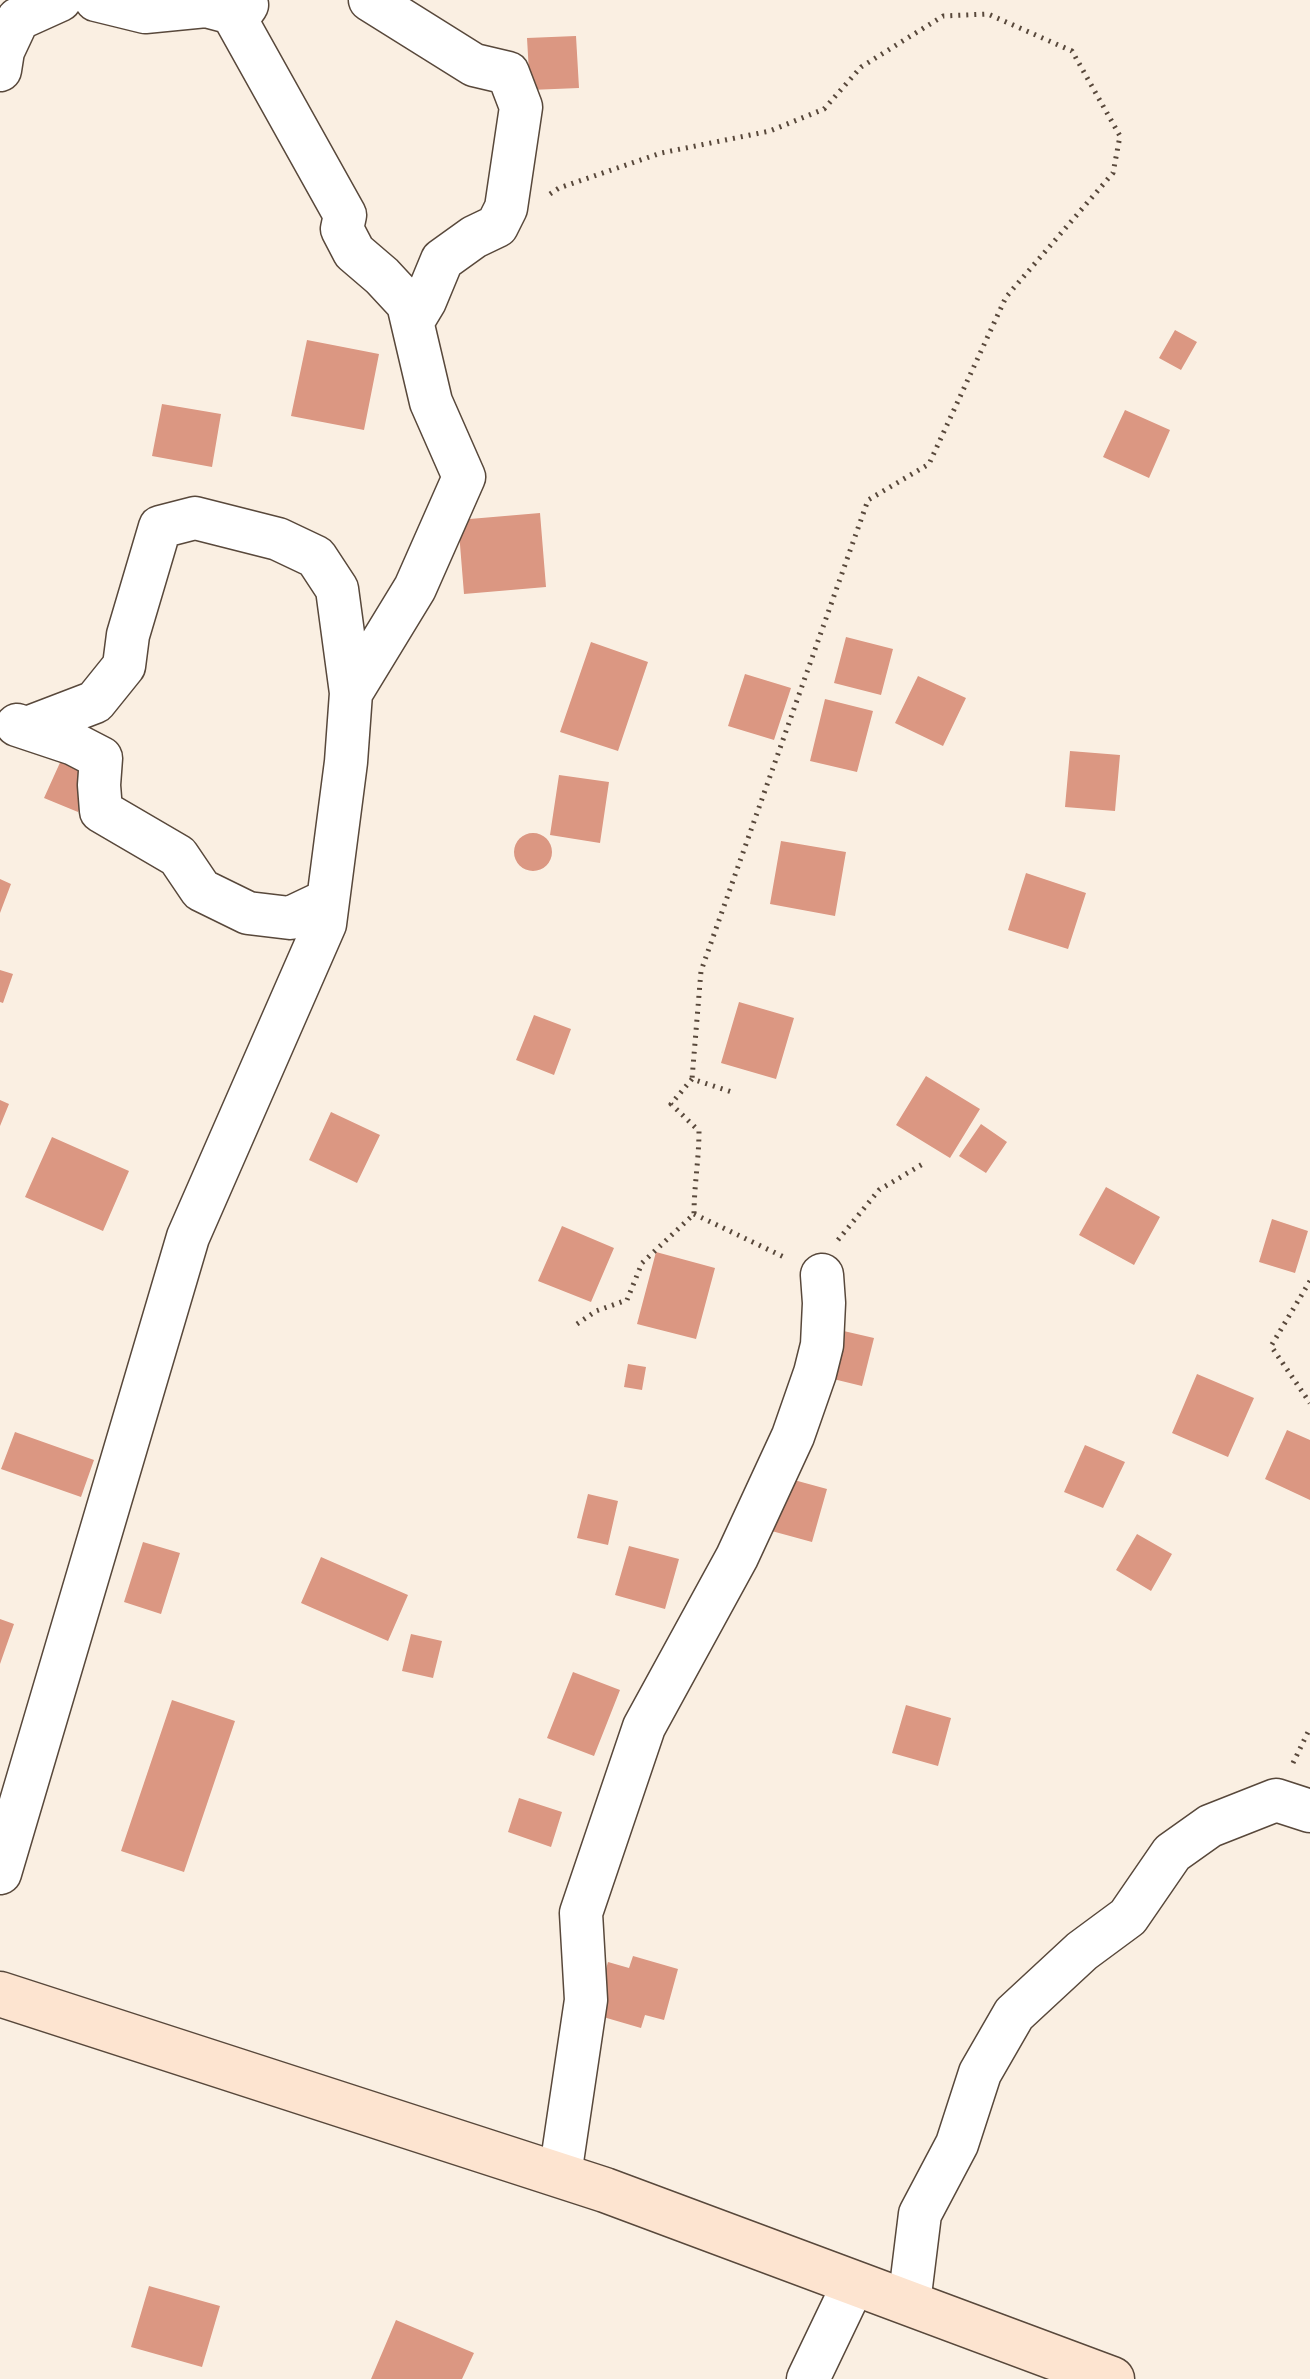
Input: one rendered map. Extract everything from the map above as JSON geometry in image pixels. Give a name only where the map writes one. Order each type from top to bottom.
[{"type":"main road","points":[[0,1994],[560,2175],[1112,2379]]},
{"type":"street","points":[[0,70],[3,51],[18,19],[60,0]]},
{"type":"street","points":[[96,0],[145,12],[236,4],[345,215],[342,229],[354,252],[408,304],[431,402],[464,477],[415,588],[351,693]]},
{"type":"street","points":[[370,0],[474,65],[508,73],[521,107],[506,208],[497,226],[474,237],[442,260],[413,321]]},
{"type":"street","points":[[0,1873],[188,1237],[325,924],[346,762],[351,693],[337,589],[316,557],[278,539],[195,518],[160,527],[128,635],[124,666],[95,702],[13,724]]},
{"type":"street","points":[[13,724],[74,744],[101,758],[101,811],[178,856],[201,890],[248,913],[290,918],[328,900]]},
{"type":"street","points":[[560,2175],[586,2000],[581,1913],[644,1727],[737,1557],[793,1436],[822,1345],[822,1275]]},
{"type":"street","points":[[909,2303],[920,2214],[957,2144],[980,2073],[1014,2014],[1082,1951],[1128,1917],[1172,1853],[1210,1826],[1276,1800],[1310,1811]]},
{"type":"street","points":[[808,2379],[854,2283]]},
{"type":"path","points":[[497,226],[559,188],[661,153],[770,131],[824,109],[861,67],[943,16],[988,14],[1072,51],[1120,136],[1113,173],[1006,297],[929,464],[868,500],[701,971],[692,1079],[671,1104],[699,1131],[694,1214],[642,1263],[627,1300],[596,1311],[577,1324]]},
{"type":"path","points":[[692,1079],[735,1093]]},
{"type":"path","points":[[694,1214],[822,1275],[837,1241],[879,1190],[926,1162]]},
{"type":"path","points":[[1310,1281],[1271,1346],[1310,1403]]},
{"type":"building","points":[[576,36],[579,88],[530,90],[527,38]]},
{"type":"building","points":[[1175,330],[1197,342],[1181,370],[1159,358]]},
{"type":"building","points":[[307,340],[379,354],[364,430],[291,416]]},
{"type":"building","points":[[162,404],[221,414],[212,467],[152,456]]},
{"type":"building","points":[[1125,410],[1170,430],[1149,478],[1103,457]]},
{"type":"building","points":[[540,513],[546,587],[464,594],[458,520]]},
{"type":"building","points":[[846,637],[893,649],[881,695],[834,683]]},
{"type":"building","points":[[591,642],[648,662],[618,751],[560,732]]},
{"type":"building","points":[[745,674],[791,688],[774,740],[728,726]]},
{"type":"building","points":[[918,676],[966,698],[943,746],[895,723]]},
{"type":"building","points":[[825,699],[873,711],[857,772],[810,761]]},
{"type":"building","points":[[1070,751],[1120,755],[1115,811],[1065,807]]},
{"type":"building","points":[[63,756],[96,771],[78,812],[44,798]]},
{"type":"building","points":[[559,775],[609,782],[600,843],[550,835]]},
{"type":"building","points":[[533,833],[546,839],[552,852],[546,865],[533,871],[520,865],[514,852],[520,839]]},
{"type":"building","points":[[781,841],[846,852],[835,916],[770,904]]},
{"type":"building","points":[[1026,873],[1086,893],[1068,949],[1008,930]]},
{"type":"building","points":[[0,879],[11,884],[0,913]]},
{"type":"building","points":[[0,970],[13,974],[3,1003],[0,1002]]},
{"type":"building","points":[[739,1002],[794,1018],[776,1079],[721,1063]]},
{"type":"building","points":[[534,1015],[571,1029],[554,1075],[516,1060]]},
{"type":"building","points":[[926,1076],[980,1109],[950,1158],[896,1125]]},
{"type":"building","points":[[0,1100],[9,1104],[0,1126]]},
{"type":"building","points":[[331,1112],[380,1135],[357,1183],[309,1160]]},
{"type":"building","points":[[981,1124],[1007,1142],[986,1173],[959,1156]]},
{"type":"building","points":[[52,1137],[129,1171],[103,1231],[25,1197]]},
{"type":"building","points":[[1106,1187],[1160,1217],[1134,1265],[1079,1235]]},
{"type":"building","points":[[1272,1219],[1308,1231],[1295,1273],[1259,1262]]},
{"type":"building","points":[[562,1226],[614,1248],[591,1302],[538,1281]]},
{"type":"building","points":[[656,1252],[715,1268],[696,1339],[637,1324]]},
{"type":"building","points":[[835,1329],[874,1338],[862,1386],[825,1377]]},
{"type":"building","points":[[628,1364],[646,1367],[642,1390],[624,1387]]},
{"type":"building","points":[[1197,1374],[1254,1398],[1228,1457],[1172,1433]]},
{"type":"building","points":[[1287,1430],[1310,1440],[1310,1500],[1265,1479]]},
{"type":"building","points":[[15,1432],[94,1460],[81,1497],[1,1469]]},
{"type":"building","points":[[1085,1445],[1125,1462],[1103,1508],[1064,1492]]},
{"type":"building","points":[[783,1477],[827,1489],[812,1542],[768,1530]]},
{"type":"building","points":[[588,1494],[618,1501],[608,1545],[577,1538]]},
{"type":"building","points":[[1137,1534],[1172,1554],[1151,1591],[1116,1570]]},
{"type":"building","points":[[143,1542],[180,1553],[161,1614],[124,1602]]},
{"type":"building","points":[[629,1546],[679,1559],[665,1609],[615,1595]]},
{"type":"building","points":[[321,1557],[408,1595],[388,1641],[301,1603]]},
{"type":"building","points":[[0,1619],[14,1624],[0,1664]]},
{"type":"building","points":[[411,1634],[442,1641],[433,1678],[402,1671]]},
{"type":"building","points":[[573,1672],[620,1690],[594,1756],[547,1738]]},
{"type":"building","points":[[172,1700],[235,1721],[184,1872],[121,1851]]},
{"type":"building","points":[[906,1705],[951,1718],[938,1766],[892,1753]]},
{"type":"building","points":[[519,1798],[562,1812],[551,1847],[508,1832]]},
{"type":"building","points":[[633,1956],[678,1969],[664,2020],[645,2015],[641,2028],[593,2014],[608,1962],[629,1968]]},
{"type":"building","points":[[149,2286],[220,2306],[202,2367],[131,2347]]},
{"type":"building","points":[[396,2320],[474,2353],[462,2379],[371,2379]]}]
